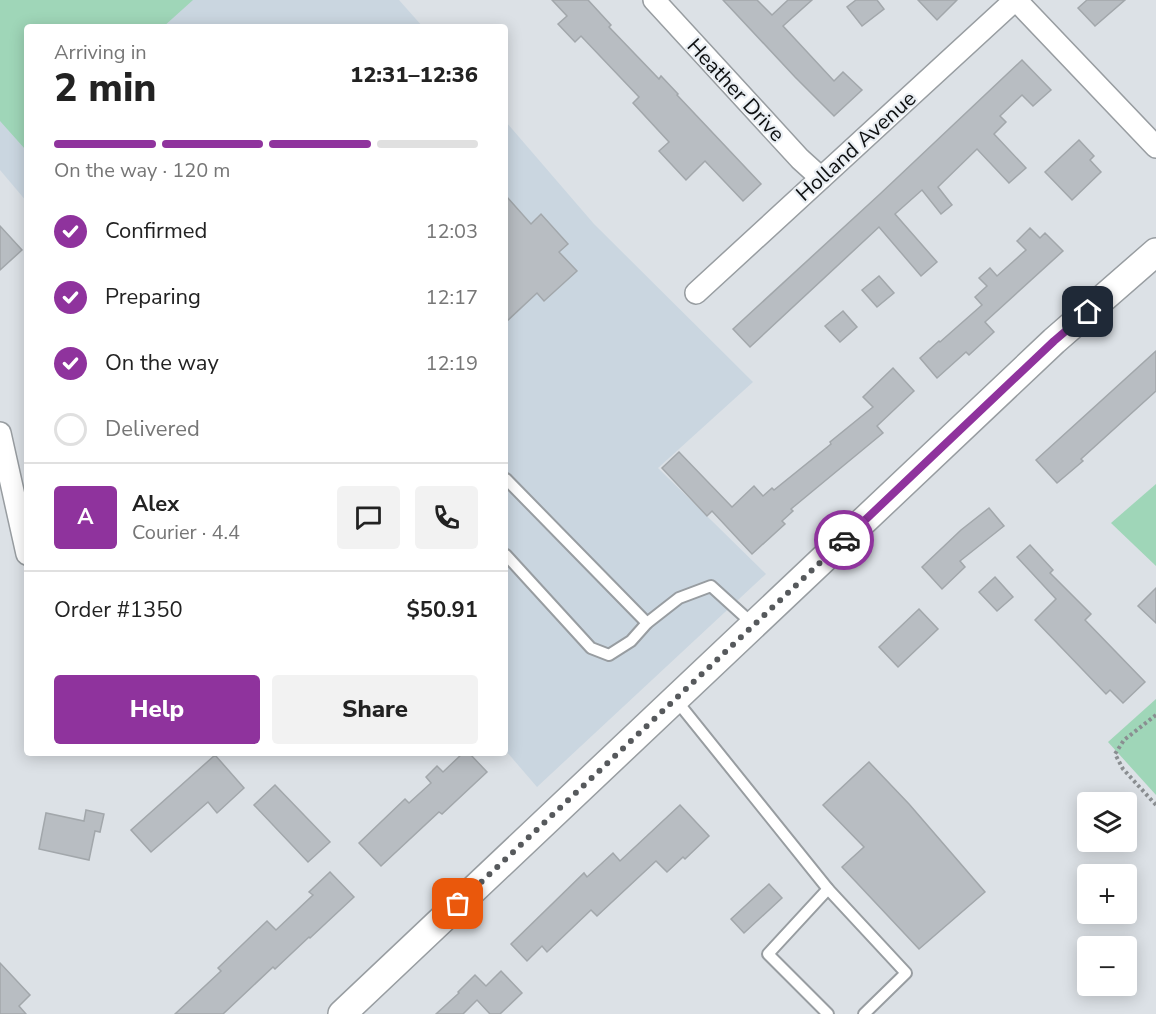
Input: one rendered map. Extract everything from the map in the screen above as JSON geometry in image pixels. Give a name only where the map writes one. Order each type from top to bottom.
[{"type":"street","name":"Heather Drive","points":[[654,0],[800,159],[821,178]]},
{"type":"street","name":"Holland Avenue","points":[[696,293],[1015,0]]},
{"type":"street","points":[[1015,0],[1156,147]]},
{"type":"street","points":[[342,1014],[1054,341],[1156,252]]},
{"type":"street","points":[[0,433],[24,541]]},
{"type":"lane","points":[[508,481],[646,623]]},
{"type":"lane","points":[[508,557],[591,648],[609,655],[631,640],[646,623],[679,598],[711,586],[754,625]]},
{"type":"lane","points":[[676,700],[828,889],[906,973],[864,1014]]},
{"type":"lane","points":[[828,889],[768,954],[828,1014]]},
{"type":"path","points":[[1156,715],[1124,740],[1115,754],[1123,769],[1156,805]]},
{"type":"shaded area","points":[[0,0],[399,0],[420,24],[24,24],[24,198],[0,170]]},
{"type":"shaded area","points":[[508,124],[594,224],[753,382],[658,468],[766,574],[537,787],[508,753]]},
{"type":"green space","points":[[0,0],[193,0],[166,24],[24,24],[24,148],[0,121]]},
{"type":"green space","points":[[1156,484],[1156,566],[1111,523]]},
{"type":"green space","points":[[1156,699],[1156,795],[1108,742]]},
{"type":"building","points":[[552,0],[588,0],[611,25],[609,27],[659,79],[661,76],[761,184],[743,201],[705,161],[686,180],[659,151],[669,142],[633,103],[639,97],[581,36],[575,42],[558,24],[567,16]]},
{"type":"building","points":[[723,0],[757,0],[772,15],[788,0],[812,0],[783,26],[834,81],[843,72],[862,90],[834,116]]},
{"type":"building","points":[[856,0],[877,0],[884,9],[862,26],[847,7]]},
{"type":"building","points":[[918,0],[957,0],[937,20]]},
{"type":"building","points":[[1087,0],[1125,0],[1095,26],[1078,8]]},
{"type":"building","points":[[1022,60],[1051,90],[1033,106],[1022,95],[1000,116],[1006,122],[994,134],[1026,168],[1009,183],[977,149],[938,187],[952,205],[941,214],[922,190],[895,214],[937,262],[921,276],[879,227],[750,347],[733,329]]},
{"type":"building","points":[[1079,140],[1094,156],[1090,160],[1101,172],[1072,200],[1045,172]]},
{"type":"building","points":[[508,198],[531,224],[541,214],[568,244],[559,252],[577,271],[544,301],[537,293],[508,320]]},
{"type":"building","points":[[0,226],[22,250],[0,270]]},
{"type":"building","points":[[1030,228],[1040,238],[1045,233],[1063,251],[985,322],[994,332],[969,355],[966,352],[937,378],[920,358],[982,305],[975,297],[987,286],[979,278],[990,268],[997,276],[1026,250],[1017,241]]},
{"type":"building","points":[[879,276],[894,293],[877,307],[862,290]]},
{"type":"building","points":[[843,311],[857,327],[840,342],[825,326]]},
{"type":"building","points":[[1156,351],[1156,391],[1057,483],[1036,460]]},
{"type":"building","points":[[893,368],[914,391],[877,426],[883,433],[791,509],[793,511],[782,521],[785,524],[752,554],[712,511],[707,516],[662,468],[679,452],[732,507],[754,486],[763,496],[772,488],[774,490],[831,444],[830,442],[873,407],[863,397]]},
{"type":"building","points":[[989,508],[1004,526],[960,561],[965,567],[942,589],[922,567],[961,530]]},
{"type":"building","points":[[1030,545],[1053,570],[1050,573],[1091,614],[1085,620],[1145,682],[1123,703],[1110,690],[1106,694],[1035,620],[1056,599],[1017,557]]},
{"type":"building","points":[[995,577],[1013,597],[997,611],[979,592]]},
{"type":"building","points":[[1156,588],[1156,623],[1138,606]]},
{"type":"building","points":[[919,609],[938,629],[898,667],[879,647]]},
{"type":"building","points":[[214,756],[244,788],[217,813],[208,802],[151,852],[131,830]]},
{"type":"building","points":[[460,756],[472,756],[487,772],[442,814],[439,812],[381,866],[359,843],[405,799],[409,803],[431,783],[426,777],[437,766],[443,772]]},
{"type":"building","points":[[869,762],[909,804],[985,892],[919,949],[842,867],[864,847],[823,805]]},
{"type":"building","points":[[275,785],[330,842],[308,862],[254,805]]},
{"type":"building","points":[[680,805],[709,836],[685,859],[683,857],[667,872],[656,861],[597,916],[591,910],[547,952],[542,946],[527,961],[511,944],[584,873],[587,877],[613,853],[620,861]]},
{"type":"building","points":[[86,810],[104,814],[100,832],[95,831],[89,860],[39,849],[46,813],[84,821]]},
{"type":"building","points":[[330,872],[354,897],[310,938],[275,969],[273,967],[223,1014],[175,1014],[221,971],[218,968],[267,921],[276,930],[313,895],[309,892]]},
{"type":"building","points":[[769,884],[782,898],[744,933],[731,919]]},
{"type":"building","points":[[0,963],[30,995],[19,1006],[26,1014],[0,1014]]},
{"type":"building","points":[[501,971],[522,993],[500,1014],[490,1014],[477,1000],[463,1014],[436,1014],[475,975],[486,986]]},
{"type":"way so far","points":[[458,904],[844,540]]},
{"type":"route","points":[[844,540],[1054,341],[1088,312]]}]
